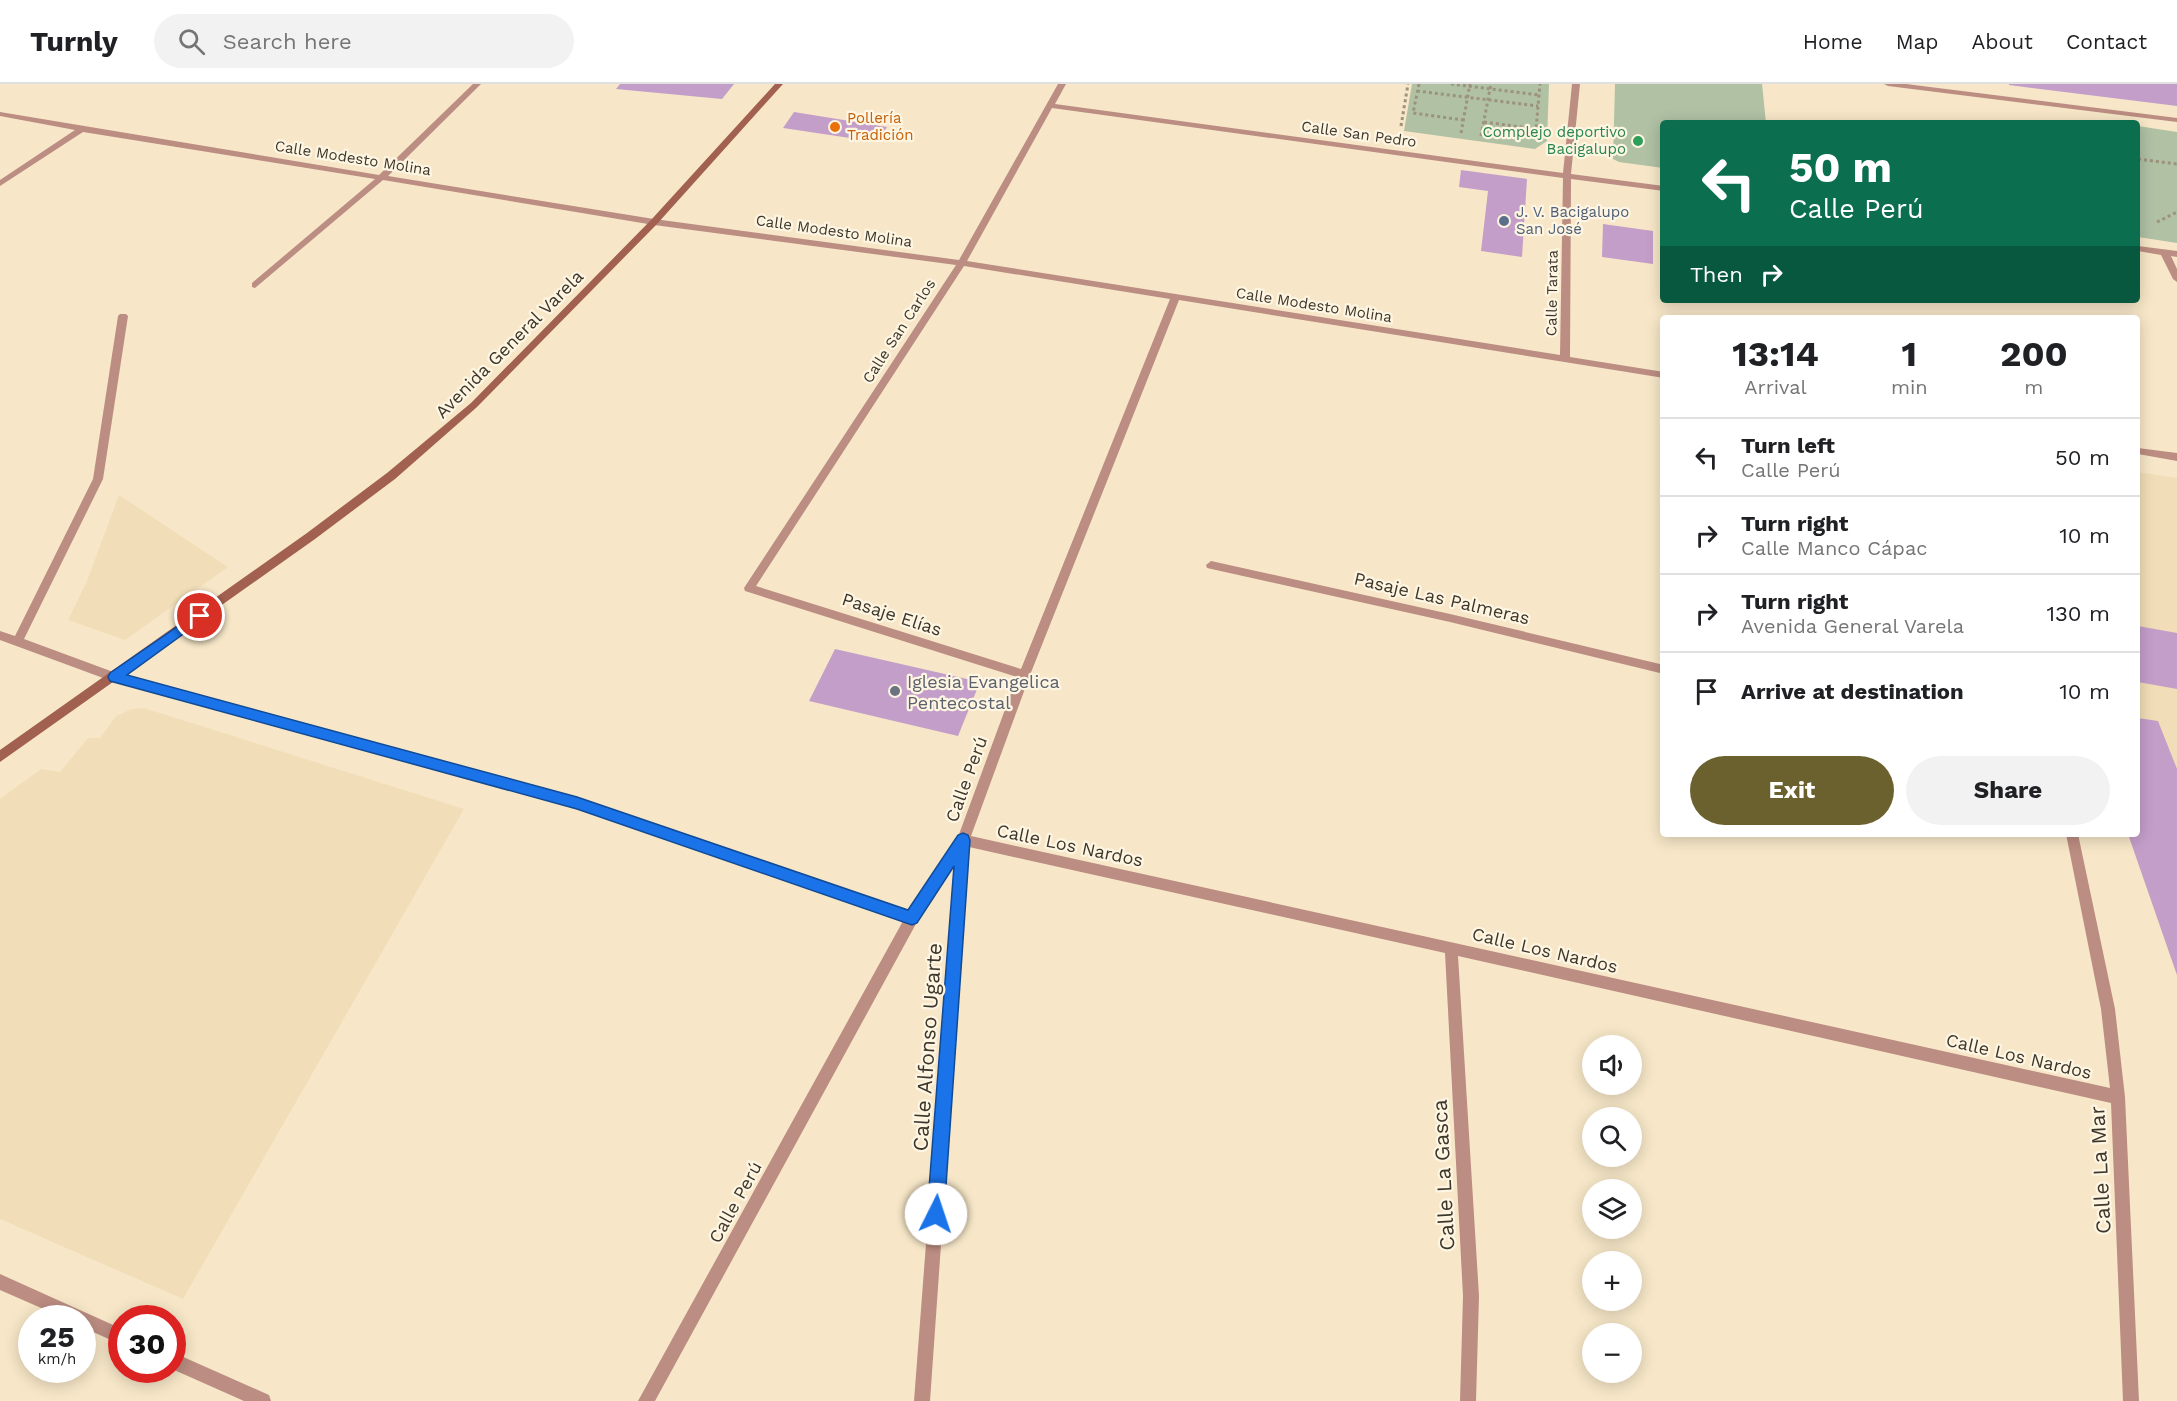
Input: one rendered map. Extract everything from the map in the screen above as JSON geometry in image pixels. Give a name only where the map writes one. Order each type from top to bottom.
[{"type":"street","points":[[255,285],[381,178],[477,84]]},
{"type":"street","name":"Avenida General Varela","points":[[0,757],[311,536],[399,469],[474,405],[654,222],[779,84]]},
{"type":"street","name":"Calle San Carlos","points":[[749,588],[962,264],[1062,84]]},
{"type":"street","name":"Calle Tarata","points":[[1565,360],[1567,176],[1576,84]]},
{"type":"street","points":[[1888,84],[2177,120]]},
{"type":"street","name":"Calle San Pedro","points":[[1051,106],[1660,188]]},
{"type":"street","name":"Calle Modesto Molina","points":[[0,114],[654,222],[962,264],[1660,374]]},
{"type":"street","points":[[0,184],[82,129]]},
{"type":"street","points":[[2140,249],[2177,254]]},
{"type":"street","points":[[2165,253],[2177,279]]},
{"type":"street","name":"Calle Perú","points":[[646,1401],[912,918],[963,840],[1024,675],[1175,299]]},
{"type":"street","points":[[18,641],[98,479],[123,316]]},
{"type":"street","points":[[2140,451],[2177,457]]},
{"type":"street","name":"Pasaje Las Palmeras","points":[[1211,565],[1450,618],[1660,669]]},
{"type":"street","name":"Pasaje Elías","points":[[749,588],[1024,675]]},
{"type":"street","points":[[0,635],[114,677],[577,803],[912,918]]},
{"type":"street","name":"Calle La Mar","points":[[2073,837],[2108,1009],[2118,1097],[2131,1401]]},
{"type":"street","name":"Calle Los Nardos","points":[[963,840],[2118,1097]]},
{"type":"street","name":"Calle Alfonso Ugarte","points":[[922,1401],[963,840]]},
{"type":"street","name":"Calle La Gasca","points":[[1451,948],[1471,1296],[1468,1401]]},
{"type":"street","points":[[1,1285],[49,1305]]},
{"type":"street","points":[[186,1366],[263,1401]]},
{"type":"path","points":[[1397,153],[1408,84]]},
{"type":"path","points":[[1419,84],[1413,114],[1463,120]]},
{"type":"path","points":[[1451,84],[1539,94]]},
{"type":"path","points":[[1481,136],[1491,84]]},
{"type":"path","points":[[1484,122],[1536,129],[1540,84]]},
{"type":"path","points":[[1470,85],[1460,133],[1470,135]]},
{"type":"path","points":[[1417,91],[1538,106]]},
{"type":"path","points":[[2140,159],[2177,164]]},
{"type":"shaded area","points":[[2140,472],[2177,478],[2177,976],[2129,837],[2140,837]]},
{"type":"shaded area","points":[[119,495],[228,567],[125,640],[68,620],[87,581]]},
{"type":"shaded area","points":[[144,708],[464,809],[183,1299],[0,1219],[0,799],[41,769],[60,772],[88,738],[100,738],[116,716],[132,709]]},
{"type":"green space","points":[[1412,84],[1549,84],[1547,141],[1535,149],[1404,131]]},
{"type":"green space","name":"Complejo deportivo Bacigalupo","points":[[1615,84],[1762,84],[1766,120],[1660,120],[1660,168],[1619,162],[1613,159]]},
{"type":"green space","points":[[2140,126],[2177,132],[2177,243],[2140,237]]},
{"type":"building","points":[[620,84],[734,84],[722,99],[616,89]]},
{"type":"building","points":[[2177,84],[2177,106],[2009,85]]},
{"type":"building","name":"Pollería Tradición","points":[[794,112],[887,127],[877,142],[783,128]]},
{"type":"building","name":"J. V. Bacigalupo San José","points":[[1461,170],[1527,179],[1522,257],[1481,251],[1488,191],[1459,187]]},
{"type":"building","points":[[1603,224],[1653,231],[1653,264],[1602,257]]},
{"type":"building","points":[[2140,626],[2177,633],[2177,689],[2140,682]]},
{"type":"building","name":"Iglesia Evangelica Pentecostal","points":[[835,649],[980,682],[958,736],[809,701]]},
{"type":"building","points":[[2140,718],[2158,721],[2177,769],[2177,975],[2129,837],[2140,837]]},
{"type":"place","name":"Pollería Tradición","points":[[835,127]]},
{"type":"place","name":"Complejo deportivo Bacigalupo","points":[[1638,141]]},
{"type":"place","name":"J. V. Bacigalupo San José","points":[[1504,221]]},
{"type":"place","name":"Iglesia Evangelica Pentecostal","points":[[895,691]]},
{"type":"route","points":[[200,616],[114,677],[577,803],[912,918],[963,840],[936,1214]]}]
